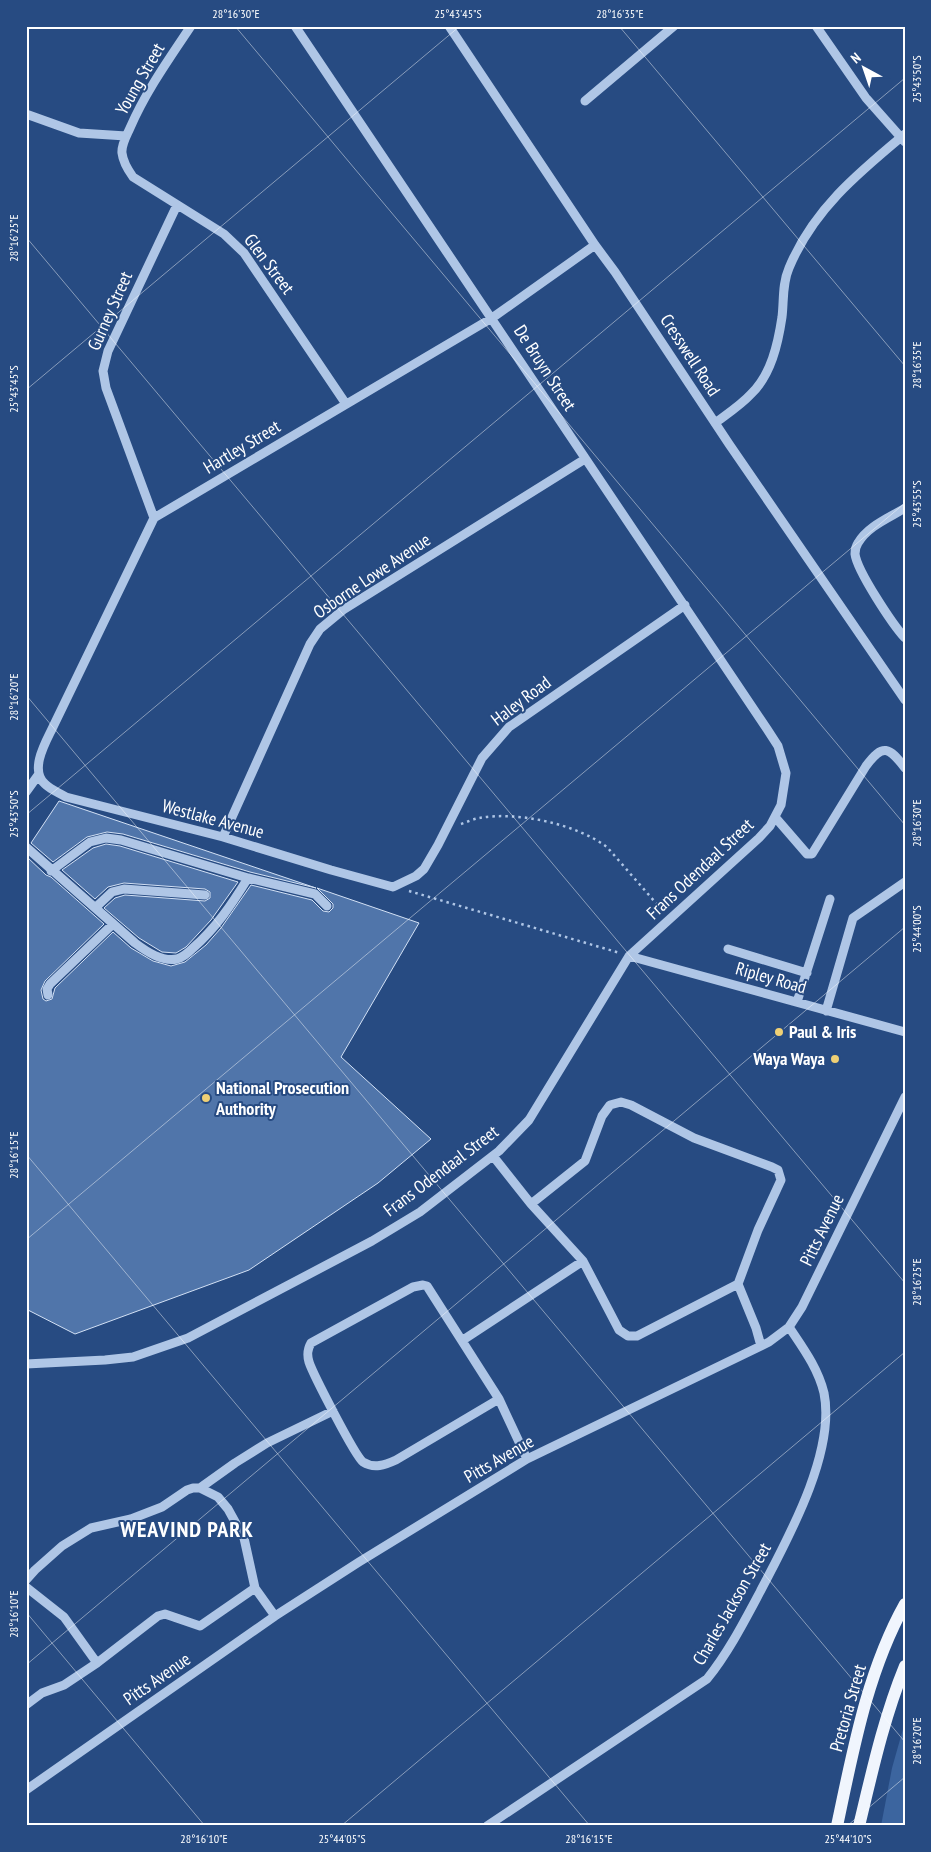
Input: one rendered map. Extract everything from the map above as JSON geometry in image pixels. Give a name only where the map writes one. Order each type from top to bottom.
[{"type":"main road","name":"Pretoria Street","points":[[837,1826],[856,1742],[875,1671],[905,1604]]},
{"type":"main road","points":[[859,1826],[878,1747],[896,1687],[905,1666]]},
{"type":"street","name":"Young Street","points":[[133,177],[127,169],[122,152],[126,136],[146,93],[191,26]]},
{"type":"street","name":"De Bruyn Street","points":[[295,26],[767,729]]},
{"type":"street","name":"Cresswell Road","points":[[449,26],[715,423],[905,700]]},
{"type":"street","points":[[585,101],[674,26]]},
{"type":"street","points":[[715,423],[752,394],[764,376],[780,334],[788,270],[811,228],[836,195],[857,174],[903,138],[866,98],[816,26]]},
{"type":"street","points":[[26,114],[79,133],[126,136]]},
{"type":"street","name":"Glen Street","points":[[133,177],[224,234],[244,253],[346,404]]},
{"type":"street","name":"Gurney Street","points":[[154,518],[106,388],[103,371],[108,351],[177,205]]},
{"type":"street","name":"Hartley Street","points":[[154,518],[492,318],[595,245]]},
{"type":"street","name":"Osborne Lowe Avenue","points":[[224,837],[310,644],[320,629],[343,610],[383,584],[585,459]]},
{"type":"street","points":[[905,508],[874,527],[865,535],[858,544],[855,555],[861,570],[891,621],[905,638]]},
{"type":"street","points":[[26,792],[39,774],[42,750],[154,518]]},
{"type":"street","name":"Haley Road","points":[[393,887],[405,883],[424,869],[482,758],[509,727],[685,605]]},
{"type":"street","name":"Frans Odendaal Street","points":[[26,1364],[133,1357],[188,1338],[372,1241],[420,1212],[492,1156],[529,1120],[629,956],[759,838],[775,817],[783,796],[786,773],[780,752],[767,729]]},
{"type":"street","points":[[775,817],[807,854],[812,854],[874,755],[885,749],[892,752],[905,768]]},
{"type":"street","name":"Westlake Avenue","points":[[39,774],[46,785],[66,797],[224,837],[393,887]]},
{"type":"street","points":[[51,871],[90,842],[106,838],[121,840],[248,878],[315,894],[327,906]]},
{"type":"street","points":[[26,847],[51,871],[147,952],[165,958],[176,959],[189,952],[217,925],[248,878]]},
{"type":"street","points":[[826,1010],[853,918],[905,882]]},
{"type":"street","points":[[95,908],[112,892],[124,889],[205,895]]},
{"type":"street","points":[[798,1002],[830,899]]},
{"type":"street","points":[[48,995],[47,989],[50,984],[113,924]]},
{"type":"street","points":[[728,949],[807,973]]},
{"type":"street","name":"Ripley Road","points":[[629,956],[905,1032]]},
{"type":"street","name":"Pitts Avenue","points":[[26,1790],[275,1616],[527,1459],[770,1342],[789,1327],[802,1306],[905,1097]]},
{"type":"street","points":[[492,1156],[532,1204],[583,1261],[619,1330],[628,1336],[637,1336],[738,1284],[758,1230],[781,1180],[778,1170],[694,1138],[622,1102],[610,1105],[602,1116],[585,1161],[532,1204]]},
{"type":"street","points":[[463,1340],[583,1261]]},
{"type":"street","points":[[738,1284],[756,1328],[761,1346]]},
{"type":"street","points":[[499,1399],[396,1460],[380,1466],[371,1466],[360,1459],[333,1411],[310,1363],[308,1354],[311,1343],[413,1287],[423,1285],[430,1288],[499,1399],[527,1459]]},
{"type":"street","name":"Charles Jackson Street","points":[[487,1826],[707,1679],[722,1661],[788,1539],[806,1496],[816,1465],[826,1422],[824,1394],[817,1370],[789,1327]]},
{"type":"street","points":[[200,1488],[267,1443],[333,1411]]},
{"type":"street","points":[[26,1580],[62,1546],[90,1528],[131,1519],[162,1507],[187,1490],[200,1488],[218,1497],[228,1509],[244,1538],[256,1588],[275,1616]]},
{"type":"street","points":[[26,1587],[64,1617],[97,1663]]},
{"type":"street","points":[[26,1705],[42,1693],[64,1685],[97,1663],[158,1616],[165,1614],[200,1626],[256,1588]]},
{"type":"path","points":[[446,828],[480,818],[509,817],[530,819],[579,832],[607,847],[670,919]]},
{"type":"path","points":[[393,887],[629,956]]},
{"type":"shaded area","points":[[905,1722],[905,1826],[881,1826],[892,1768]]},
{"type":"building","points":[[59,801],[316,888],[250,872],[123,834],[107,832],[87,837],[53,862],[31,843]]},
{"type":"building","points":[[106,844],[120,846],[238,882],[211,920],[186,947],[176,953],[162,952],[139,938],[104,908],[115,898],[125,895],[205,901],[210,898],[210,892],[205,889],[124,883],[108,887],[95,899],[62,870],[93,848]]},
{"type":"building","name":"National Prosecution Authority","points":[[26,856],[104,924],[45,981],[41,990],[43,999],[46,1001],[52,999],[55,988],[113,932],[131,948],[153,961],[171,966],[185,962],[206,945],[221,928],[251,885],[312,900],[323,911],[329,912],[333,908],[333,904],[317,888],[419,923],[341,1057],[431,1139],[378,1183],[249,1270],[75,1334],[26,1309]]},
{"type":"place","name":"Paul & Iris","points":[[779,1032]]},
{"type":"place","name":"Waya Waya","points":[[835,1059]]},
{"type":"place","name":"National Prosecution Authority","points":[[206,1098]]},
{"type":"district","name":"WEAVIND PARK","points":[[187,1529]]}]
